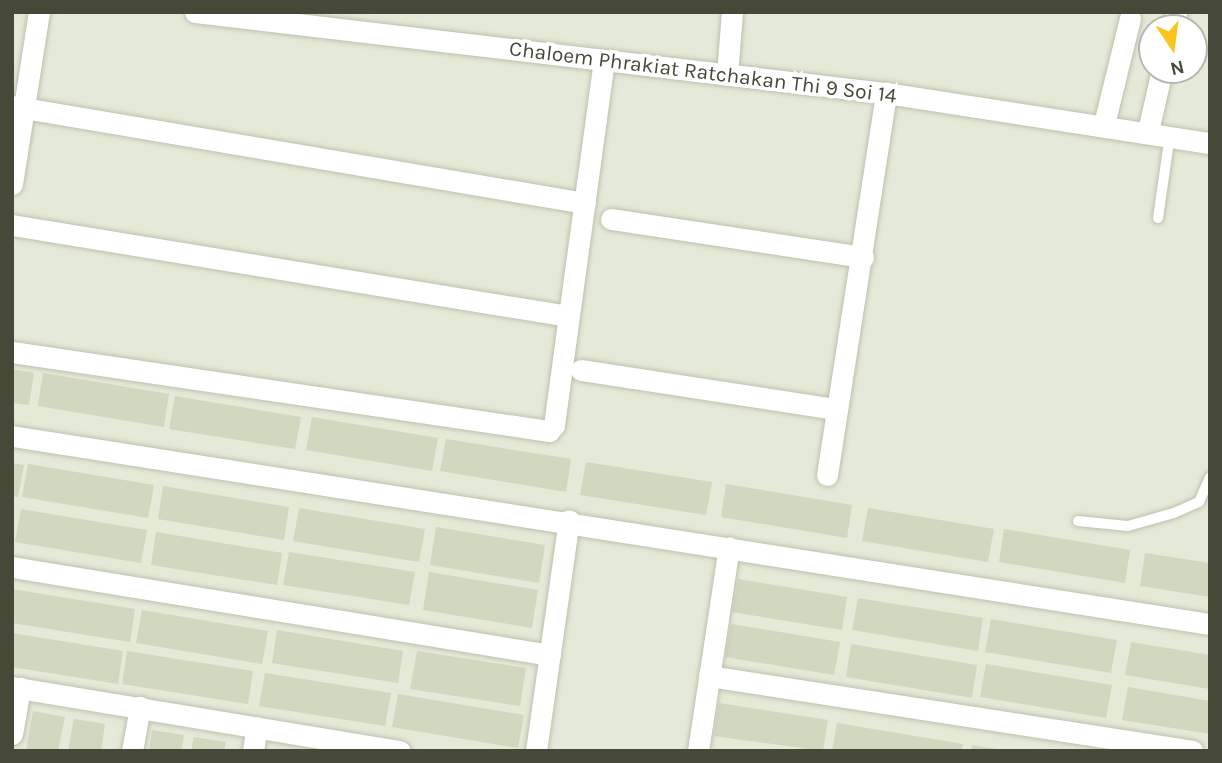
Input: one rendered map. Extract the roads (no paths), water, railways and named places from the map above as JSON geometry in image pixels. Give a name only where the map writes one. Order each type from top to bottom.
[{"type":"street","points":[[12,184],[18,107],[39,12]]},
{"type":"street","name":"Chaloem Phrakiat Ratchakan Thi 9 Soi 14","points":[[195,12],[324,20],[604,61],[886,93],[1104,124],[1210,144]]},
{"type":"street","points":[[727,75],[733,12]]},
{"type":"street","points":[[1104,124],[1130,18]]},
{"type":"street","points":[[12,352],[549,431],[604,61]]},
{"type":"street","points":[[1148,131],[1160,84]]},
{"type":"street","points":[[827,475],[863,257],[886,93]]},
{"type":"street","points":[[18,107],[585,203]]},
{"type":"street","points":[[611,219],[863,257]]},
{"type":"street","points":[[12,225],[568,316]]},
{"type":"street","points":[[581,370],[837,409]]},
{"type":"street","points":[[12,436],[569,520],[1210,624]]},
{"type":"street","points":[[536,751],[569,520]]},
{"type":"street","points":[[698,751],[729,547]]},
{"type":"street","points":[[12,568],[550,655]]},
{"type":"street","points":[[709,676],[1192,751]]},
{"type":"street","points":[[12,734],[16,687],[375,749],[400,751]]},
{"type":"street","points":[[132,751],[140,707]]},
{"type":"street","points":[[253,751],[257,727]]},
{"type":"lane","points":[[1158,218],[1170,135]]},
{"type":"lane","points":[[1079,522],[1128,526],[1174,513],[1199,502],[1210,477]]}]
